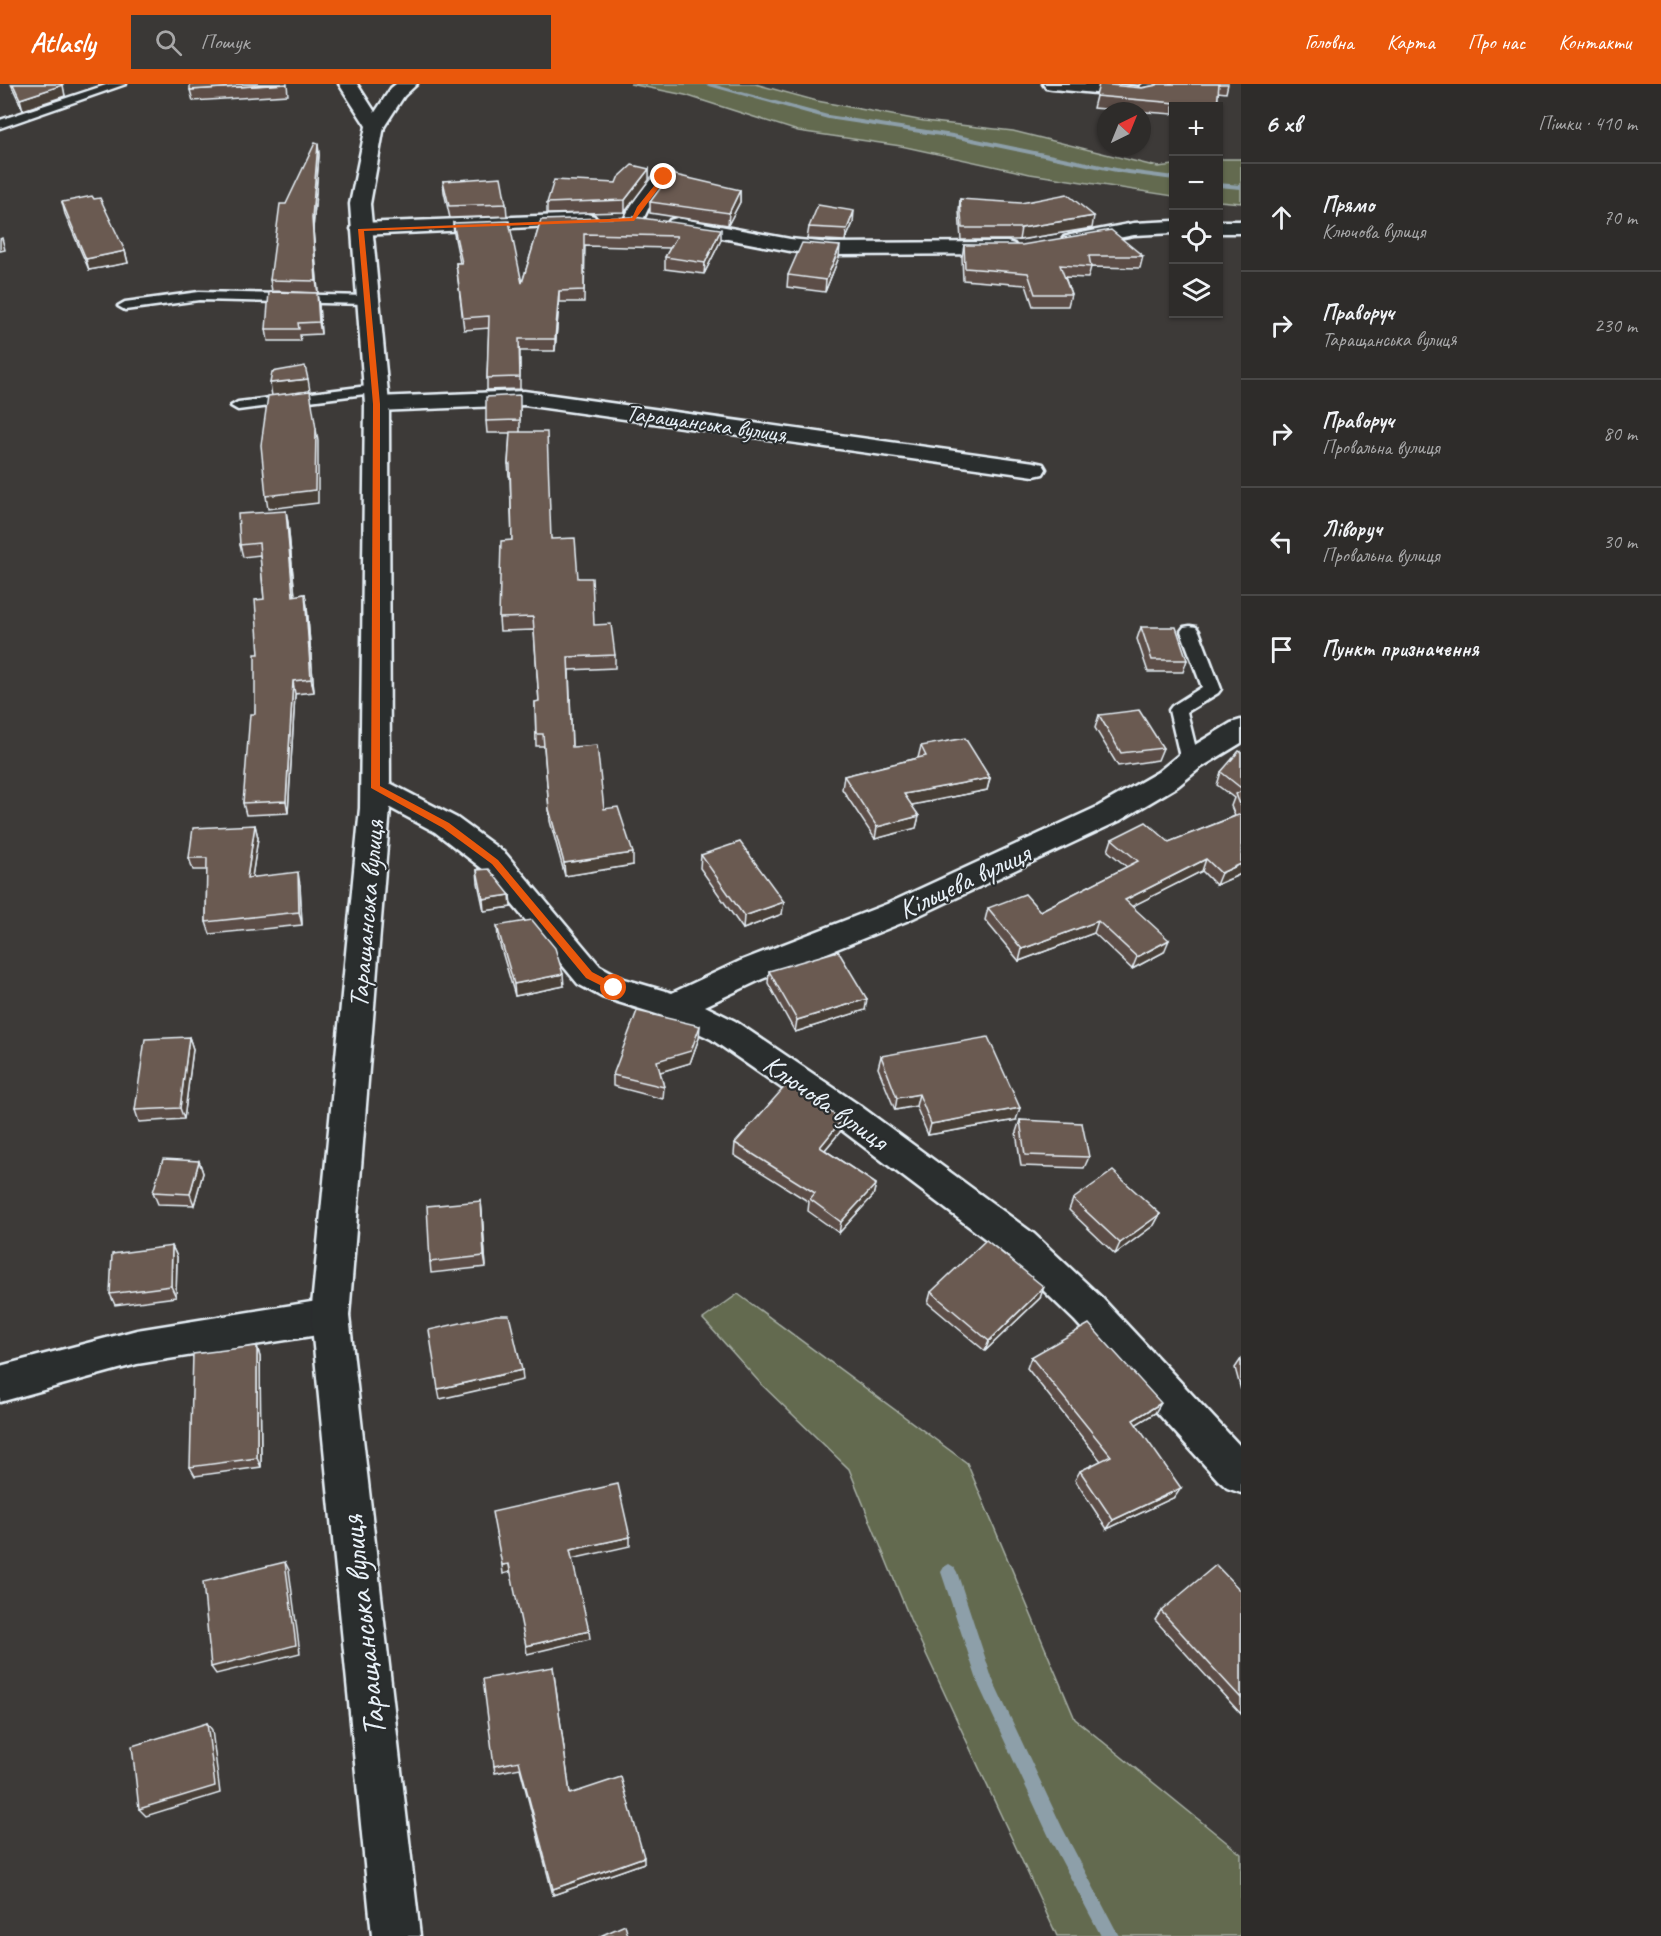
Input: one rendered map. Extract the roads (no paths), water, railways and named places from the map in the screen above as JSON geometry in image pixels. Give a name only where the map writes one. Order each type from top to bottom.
[{"type":"street","points":[[348,84],[375,126]]},
{"type":"street","name":"Таращанська вулиця","points":[[396,1936],[330,1316],[376,788],[376,396],[360,204],[375,126],[397,92],[408,84]]},
{"type":"street","points":[[1052,84],[1139,92],[1148,90],[1152,84]]},
{"type":"street","points":[[634,220],[639,208],[664,177]]},
{"type":"street","points":[[361,229],[634,220],[695,227],[790,245],[829,249],[1030,247]]},
{"type":"street","points":[[1054,244],[1134,229],[1169,227]]},
{"type":"street","points":[[1223,227],[1241,227]]},
{"type":"street","name":"Таращанська вулиця","points":[[376,396],[524,399],[1034,469]]},
{"type":"street","name":"Кільцева вулиця","points":[[674,1006],[751,970],[898,912],[1108,814],[1168,779],[1190,761],[1241,730]]},
{"type":"street","name":"Ключова вулиця","points":[[376,788],[446,825],[495,862],[589,975],[614,988],[674,1006],[723,1030],[847,1115],[1021,1245],[1088,1309],[1241,1474]]},
{"type":"street","points":[[0,1384],[137,1347],[330,1316]]},
{"type":"lane","points":[[0,124],[120,84]]},
{"type":"lane","points":[[125,306],[199,296],[367,300]]},
{"type":"lane","points":[[238,406],[376,396]]},
{"type":"lane","points":[[1190,631],[1212,689],[1178,710],[1190,761]]},
{"type":"waterway","points":[[705,84],[828,117],[953,136],[1121,171],[1169,177]]},
{"type":"waterway","points":[[1223,185],[1241,187]]},
{"type":"waterway","points":[[949,1572],[985,1680],[1056,1833],[1110,1936]]}]
